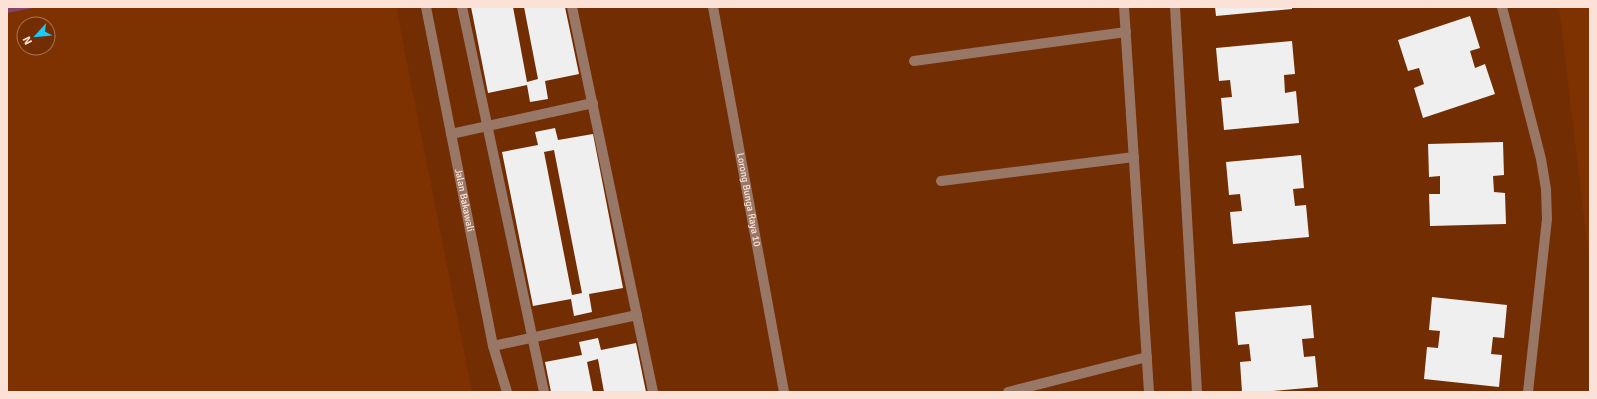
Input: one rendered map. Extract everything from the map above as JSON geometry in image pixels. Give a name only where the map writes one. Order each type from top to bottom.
[{"type":"street","name":"Jalan Bakawali","points":[[426,7],[493,346],[507,392]]},
{"type":"street","points":[[462,7],[544,392]]},
{"type":"street","points":[[572,7],[653,392]]},
{"type":"street","name":"Lorong Bunga Raya 10","points":[[714,7],[784,392]]},
{"type":"street","points":[[1124,7],[1150,392]]},
{"type":"street","points":[[1175,7],[1197,392]]},
{"type":"street","points":[[1502,7],[1541,159],[1546,189],[1547,219],[1528,392]]},
{"type":"street","points":[[914,61],[1126,32]]},
{"type":"street","points":[[451,134],[593,103]]},
{"type":"street","points":[[940,181],[1134,157]]},
{"type":"street","points":[[493,346],[637,315]]},
{"type":"street","points":[[1008,392],[1147,357]]},
{"type":"shaded area","points":[[7,7],[38,7],[7,13]]},
{"type":"shaded area","points":[[38,7],[396,7],[472,392],[7,392],[7,13]]},
{"type":"shaded area","points":[[1559,7],[1590,7],[1590,267]]},
{"type":"building","points":[[471,7],[513,7],[527,82],[538,79],[524,7],[565,7],[579,74],[545,81],[548,99],[530,102],[527,85],[488,93]]},
{"type":"building","points":[[1215,7],[1292,7],[1292,9],[1216,16]]},
{"type":"building","points":[[1470,16],[1480,48],[1470,51],[1475,68],[1485,64],[1495,94],[1423,118],[1414,88],[1424,84],[1419,68],[1408,71],[1398,40]]},
{"type":"building","points":[[1292,41],[1295,74],[1284,75],[1285,93],[1296,91],[1299,123],[1224,130],[1221,98],[1232,97],[1230,80],[1219,81],[1216,48]]},
{"type":"building","points":[[555,128],[558,140],[593,134],[623,288],[589,294],[592,312],[574,316],[571,299],[533,306],[502,152],[538,145],[535,132]],"holes":[[[554,150],[582,293],[572,295],[544,152]]]},
{"type":"building","points":[[1503,142],[1504,175],[1493,176],[1494,192],[1505,193],[1506,224],[1430,226],[1429,194],[1440,194],[1440,176],[1429,177],[1428,144]]},
{"type":"building","points":[[1301,155],[1304,188],[1293,189],[1295,206],[1306,205],[1309,237],[1233,244],[1230,212],[1242,211],[1240,194],[1229,195],[1226,162]]},
{"type":"building","points":[[1432,297],[1507,305],[1504,338],[1493,337],[1491,354],[1502,355],[1499,387],[1424,379],[1427,347],[1438,348],[1440,331],[1429,330]]},
{"type":"building","points":[[1311,305],[1314,338],[1302,339],[1304,357],[1315,356],[1318,387],[1263,392],[1242,392],[1240,362],[1251,361],[1249,344],[1238,345],[1235,312]]},
{"type":"building","points":[[598,338],[601,350],[636,343],[646,392],[604,392],[598,359],[587,362],[593,392],[551,392],[545,362],[582,355],[579,342]]}]
